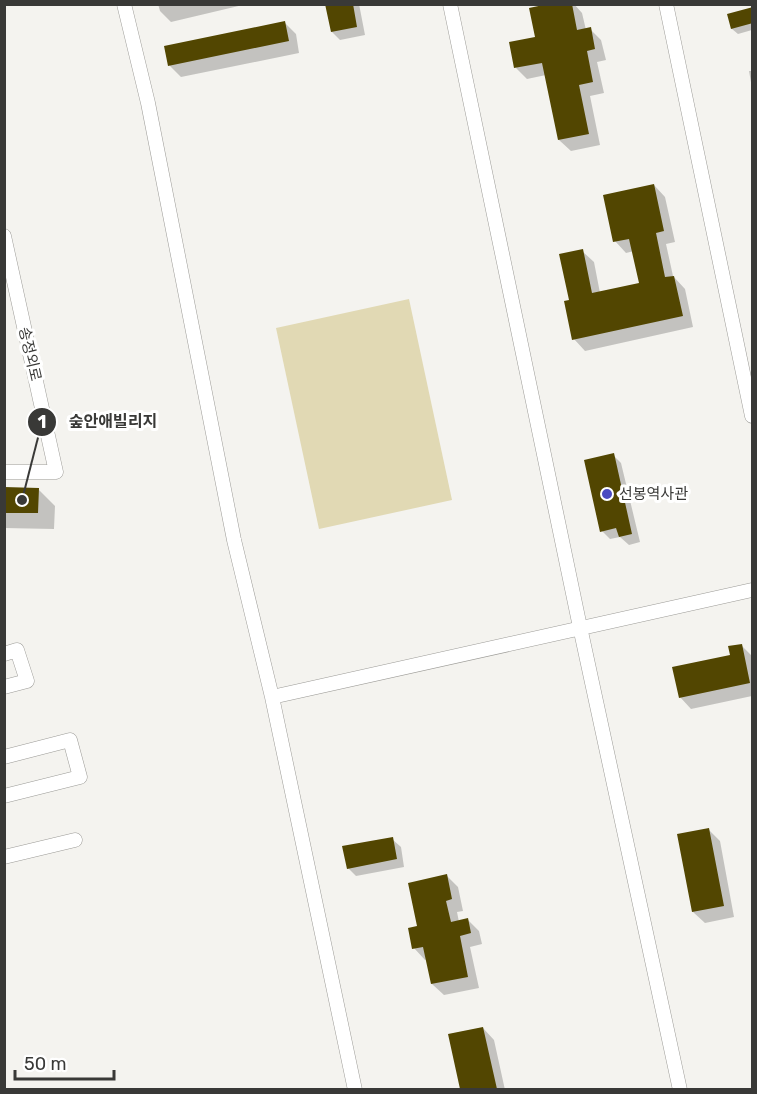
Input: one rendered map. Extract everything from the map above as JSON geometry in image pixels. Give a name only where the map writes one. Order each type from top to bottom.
[{"type":"street","points":[[124,4],[148,103],[234,540],[272,697],[355,1089]]},
{"type":"street","points":[[450,4],[580,627],[680,1089]]},
{"type":"street","points":[[666,4],[753,416]]},
{"type":"street","name":"송정외로","points":[[4,236],[56,472],[4,472]]},
{"type":"street","points":[[272,697],[753,590]]},
{"type":"street","points":[[4,654],[17,650],[27,681],[4,687]]},
{"type":"street","points":[[4,757],[70,740],[80,777],[4,796]]},
{"type":"street","points":[[4,857],[75,840]]},
{"type":"shaded area","points":[[409,299],[452,500],[319,529],[276,328]]},
{"type":"building","points":[[325,4],[353,4],[357,27],[331,32]]},
{"type":"building","points":[[548,4],[572,4],[577,30],[591,27],[595,49],[587,51],[593,82],[579,85],[589,134],[558,140],[542,63],[514,68],[509,42],[535,37],[529,8]]},
{"type":"building","points":[[753,7],[753,23],[731,29],[727,14]]},
{"type":"building","points":[[285,21],[289,41],[168,66],[164,46]]},
{"type":"building","points":[[654,184],[664,231],[656,233],[665,277],[674,276],[683,316],[572,340],[564,301],[569,300],[559,254],[583,249],[592,293],[639,283],[629,239],[613,242],[603,195]]},
{"type":"building","name":"선봉역사관","points":[[614,453],[632,534],[619,537],[616,528],[600,532],[584,460]]},
{"type":"building","points":[[4,487],[39,488],[38,513],[4,513]]},
{"type":"building","points":[[742,644],[750,683],[679,698],[672,667],[730,655],[728,646]]},
{"type":"building","points":[[709,828],[724,906],[692,912],[677,834]]},
{"type":"building","points":[[393,837],[397,859],[347,869],[342,846]]},
{"type":"building","points":[[447,874],[452,899],[446,901],[451,922],[468,918],[471,933],[460,936],[468,977],[431,984],[423,947],[412,949],[408,928],[417,926],[408,883]]},
{"type":"building","points":[[483,1027],[497,1089],[460,1089],[448,1034]]},
{"type":"place","name":"선봉역사관","points":[[607,494]]},
{"type":"place","name":"숲안애빌리지","points":[[22,500]]}]
